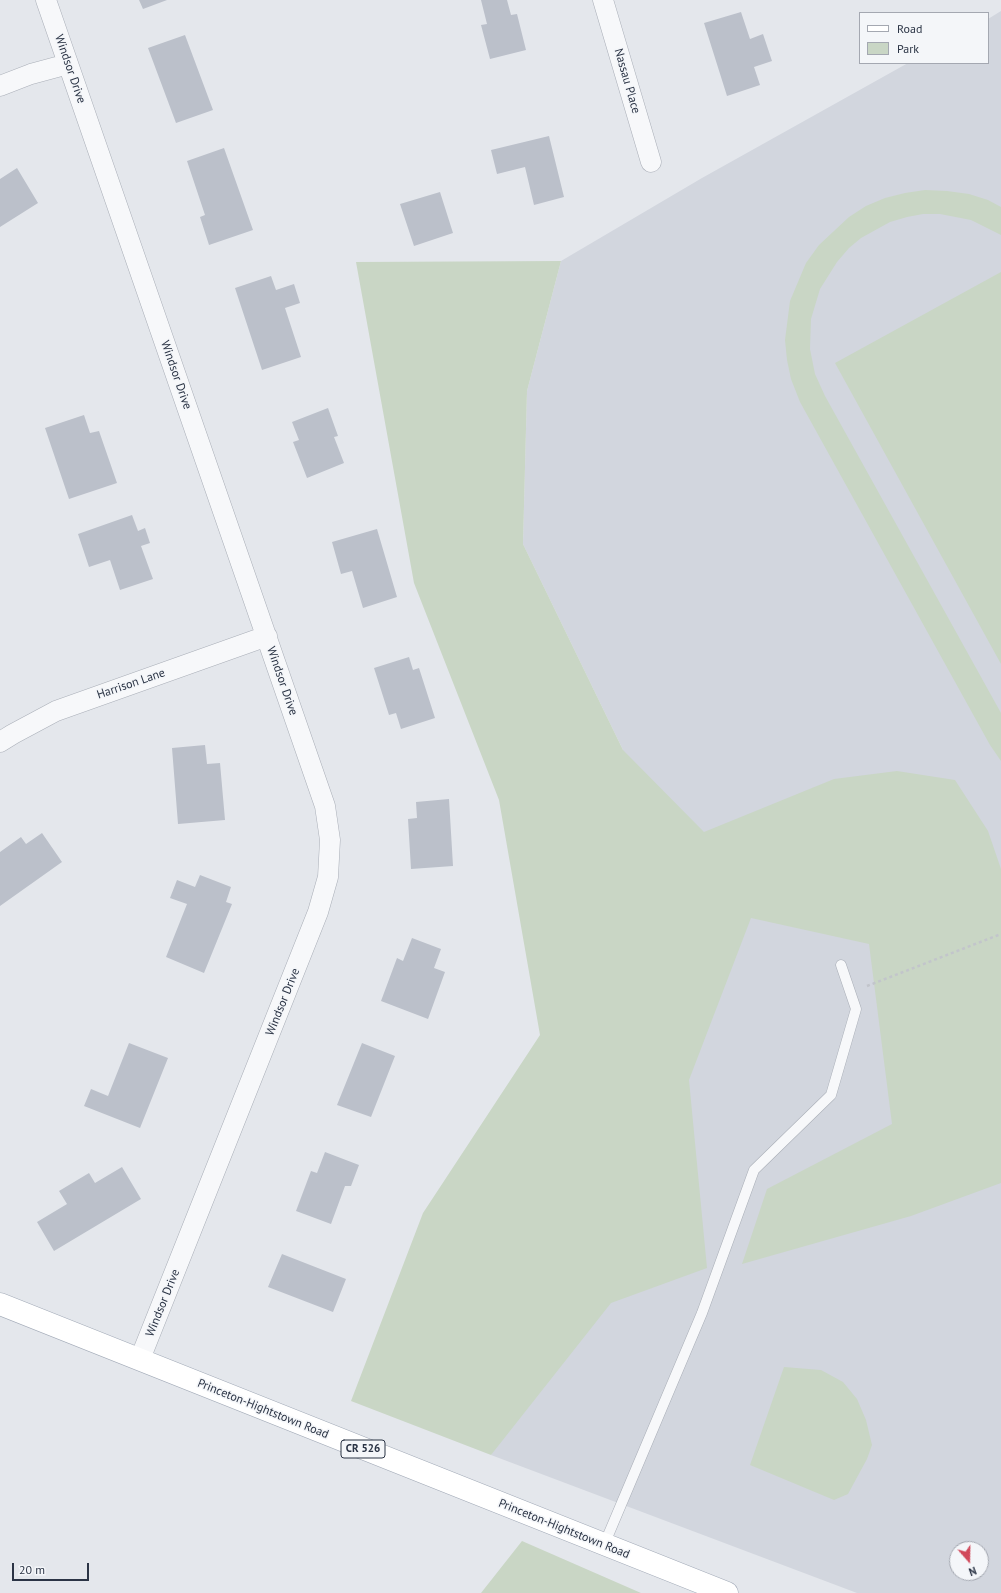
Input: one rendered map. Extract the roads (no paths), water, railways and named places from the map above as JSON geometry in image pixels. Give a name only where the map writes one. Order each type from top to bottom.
[{"type":"main road","name":"Princeton-Hightstown Road","points":[[0,1304],[727,1593]]},
{"type":"street","name":"Windsor Drive","points":[[46,0],[325,806],[330,840],[328,877],[318,912],[140,1359]]},
{"type":"street","name":"Nassau Place","points":[[603,0],[651,162]]},
{"type":"street","points":[[0,86],[31,74],[68,64]]},
{"type":"street","name":"Harrison Lane","points":[[0,742],[56,711],[267,636]]},
{"type":"lane","points":[[604,1545],[702,1313],[754,1170],[831,1095],[856,1009],[842,965]]}]
